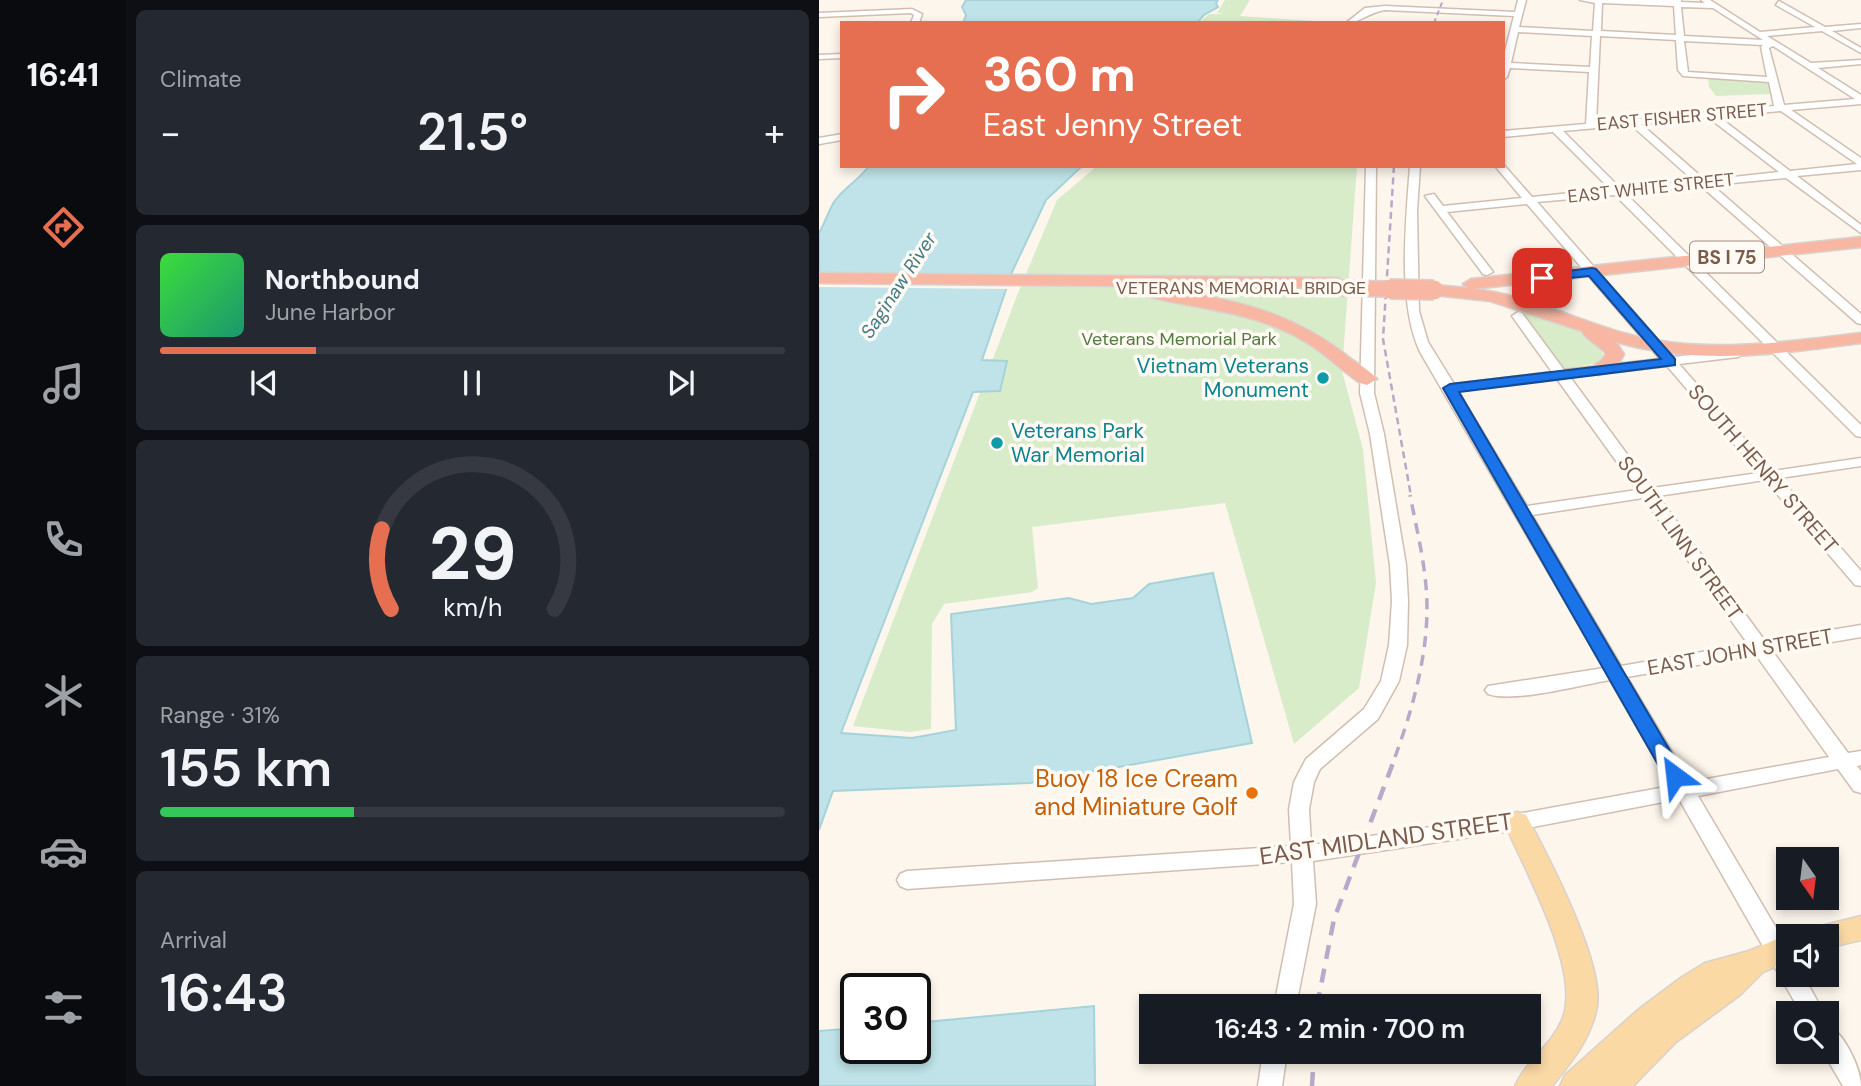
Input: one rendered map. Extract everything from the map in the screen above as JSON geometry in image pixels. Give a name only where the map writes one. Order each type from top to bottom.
[{"type":"highway","name":"BS I 75","points":[[1434,287],[1861,242]]},
{"type":"highway","name":"VETERANS MEMORIAL BRIDGE","points":[[819,281],[1434,287],[1492,296],[1655,345]]},
{"type":"highway","name":"VETERANS MEMORIAL BRIDGE","points":[[1087,283],[1111,287],[1338,285]]},
{"type":"highway","points":[[1111,287],[1182,297],[1254,312],[1314,340],[1367,379]]},
{"type":"highway","points":[[1566,319],[1612,347],[1615,354],[1610,364],[1598,369]]},
{"type":"highway","name":"BS I 75","points":[[1655,345],[1726,353],[1861,338]]},
{"type":"main road","points":[[1517,822],[1576,957],[1583,984],[1582,1004],[1572,1032],[1552,1063],[1531,1086]]},
{"type":"main road","points":[[1839,933],[1861,928]]},
{"type":"main road","points":[[1576,1086],[1650,1019],[1693,986],[1716,972],[1776,962]]},
{"type":"main road","points":[[1611,1086],[1665,1032],[1729,986],[1776,963]]},
{"type":"street","points":[[1505,69],[1522,0]]},
{"type":"street","points":[[1584,0],[1677,2],[1715,6]]},
{"type":"street","points":[[1593,125],[1590,122],[1599,0]]},
{"type":"street","points":[[1705,0],[1861,100]]},
{"type":"street","points":[[1677,2],[1682,70],[1686,74],[1698,77],[1773,80]]},
{"type":"street","points":[[1779,3],[1861,51]]},
{"type":"street","points":[[1353,21],[1368,10],[1385,8],[1519,14]]},
{"type":"street","points":[[819,15],[917,12],[915,21]]},
{"type":"street","points":[[1760,34],[1861,26]]},
{"type":"street","points":[[1515,29],[1773,43]]},
{"type":"street","points":[[1773,43],[1765,47],[1779,105],[1861,165]]},
{"type":"street","points":[[819,57],[840,56]]},
{"type":"street","points":[[1810,66],[1861,62]]},
{"type":"street","points":[[1506,65],[1594,70]]},
{"type":"street","name":"EAST FISHER STREET","points":[[1505,134],[1861,100]]},
{"type":"street","points":[[1711,115],[1861,230]]},
{"type":"street","points":[[1633,122],[1861,320]]},
{"type":"street","points":[[1555,129],[1861,433]]},
{"type":"street","points":[[822,141],[840,137]]},
{"type":"street","points":[[822,141],[840,144]]},
{"type":"street","name":"EAST WHITE STREET","points":[[1441,209],[1789,175],[1861,165]]},
{"type":"street","points":[[1287,994],[1305,904],[1299,809],[1304,782],[1313,764],[1371,714],[1390,681],[1398,645],[1398,565],[1377,434],[1367,393],[1371,168]]},
{"type":"street","points":[[1415,168],[1412,211],[1415,326],[1428,356],[1450,388],[1776,954]]},
{"type":"street","name":"SOUTH HENRY STREET","points":[[1502,168],[1861,581]]},
{"type":"street","points":[[1430,196],[1487,272]]},
{"type":"street","name":"SOUTH LINN STREET","points":[[1518,316],[1760,648],[1852,759],[1861,786]]},
{"type":"street","points":[[1450,388],[1744,352]]},
{"type":"street","points":[[1520,512],[1861,462]]},
{"type":"street","name":"EAST JOHN STREET","points":[[1494,690],[1513,690],[1861,631]]},
{"type":"street","name":"EAST MIDLAND STREET","points":[[907,880],[1359,848],[1517,822],[1852,759]]},
{"type":"street","points":[[1839,1057],[1856,1086]]},
{"type":"street","points":[[1270,1086],[1273,1064]]},
{"type":"green space","points":[[1225,0],[1250,0],[1240,16],[1315,21],[1201,21],[1209,14],[1224,14],[1217,13]]},
{"type":"green space","points":[[1708,78],[1769,83],[1770,94],[1716,96],[1709,87]]},
{"type":"green space","name":"Veterans Memorial Park","points":[[1095,168],[1357,168],[1342,371],[1363,449],[1376,583],[1359,688],[1294,744],[1225,503],[1032,527],[1038,588],[1032,592],[944,604],[932,624],[931,729],[909,732],[853,726],[1018,293],[1057,200]]},
{"type":"green space","points":[[1525,311],[1582,333],[1599,348],[1605,358],[1593,364],[1564,369],[1525,318]]},
{"type":"water","points":[[966,0],[1218,0],[1218,7],[1199,21],[964,21],[966,15],[962,7]]},
{"type":"water","name":"Saginaw River","points":[[867,168],[1080,168],[1046,200],[1012,272],[982,360],[1007,361],[1000,391],[973,392],[841,733],[912,738],[956,730],[951,614],[1069,598],[1091,604],[1133,598],[1149,584],[1213,573],[1252,743],[1030,783],[833,791],[819,830],[819,233],[838,197]]},
{"type":"water","points":[[1094,1006],[1095,1086],[819,1086],[819,1031],[840,1029],[840,1064],[931,1064],[931,1021]]},
{"type":"pier","points":[[819,275],[1014,277],[1009,289],[819,287]]},
{"type":"railway","points":[[1435,21],[1443,0]]},
{"type":"railway","points":[[1394,168],[1383,339],[1411,496]]},
{"type":"railway","points":[[1395,757],[1417,684],[1426,627],[1425,579],[1410,495]]},
{"type":"railway","points":[[1319,994],[1334,919],[1396,755]]},
{"type":"railway","points":[[1312,1086],[1313,1064]]},
{"type":"place","name":"Vietnam Veterans Monument","points":[[1323,378]]},
{"type":"place","name":"Veterans Park War Memorial","points":[[997,443]]},
{"type":"place","name":"Buoy 18 Ice Cream and Miniature Golf","points":[[1252,793]]},
{"type":"route","points":[[1542,278],[1592,272],[1670,362],[1450,388],[1675,776]]}]
